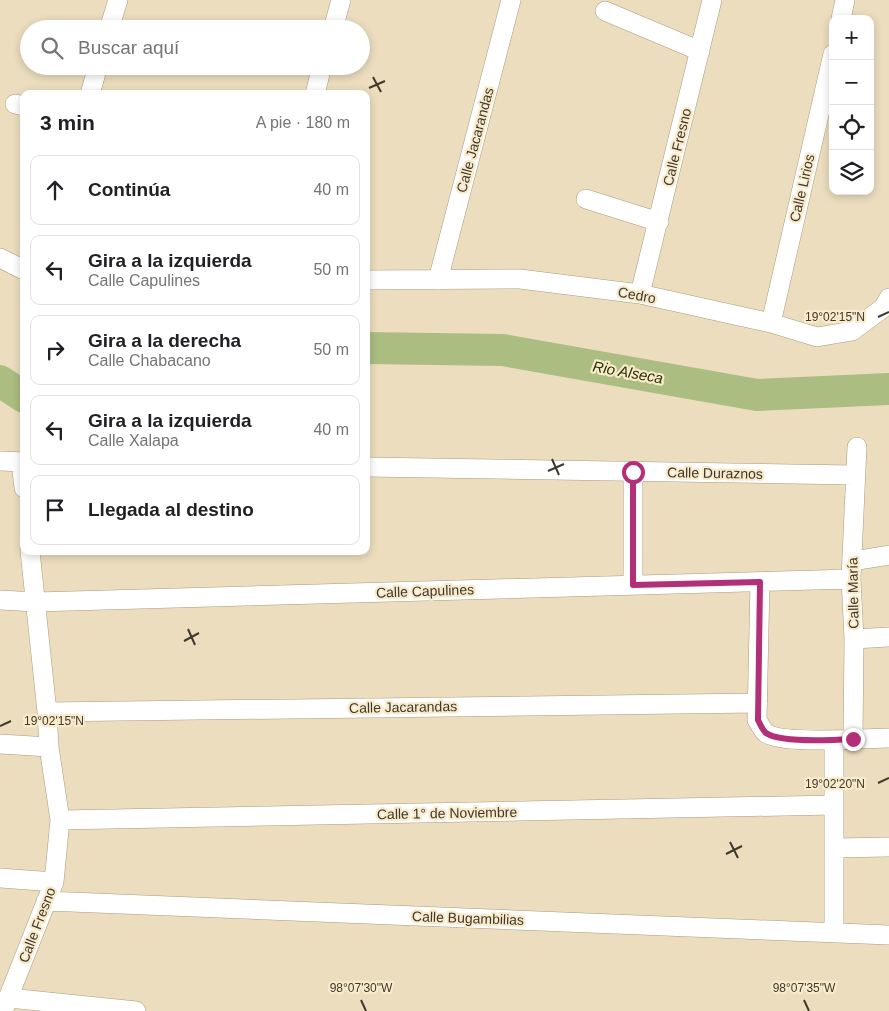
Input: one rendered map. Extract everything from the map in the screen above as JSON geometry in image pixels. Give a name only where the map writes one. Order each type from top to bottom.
[{"type":"street","points":[[112,20],[118,0]]},
{"type":"street","points":[[335,20],[341,0]]},
{"type":"street","name":"Calle Jacarandas","points":[[438,280],[511,0]]},
{"type":"street","name":"Calle Fresno","points":[[640,294],[712,0]]},
{"type":"street","points":[[842,15],[845,0]]},
{"type":"street","points":[[605,11],[700,51]]},
{"type":"street","name":"Calle Lirios","points":[[771,323],[832,60]]},
{"type":"street","points":[[91,90],[95,75]]},
{"type":"street","points":[[316,90],[320,75]]},
{"type":"street","points":[[586,199],[659,222]]},
{"type":"street","points":[[0,258],[20,268]]},
{"type":"street","name":"Cedro","points":[[370,280],[520,279],[640,294],[771,323],[817,338],[852,331],[883,308],[889,298]]},
{"type":"street","name":"Calle María","points":[[853,739],[854,639],[852,570],[854,475],[857,447]]},
{"type":"street","points":[[0,461],[20,462]]},
{"type":"street","name":"Calle Duraznos","points":[[370,467],[854,475]]},
{"type":"street","points":[[633,472],[633,585]]},
{"type":"street","name":"Calle Fresno","points":[[6,1004],[54,882],[60,820],[49,747],[30,555]]},
{"type":"street","name":"Calle Capulines","points":[[0,600],[36,602],[760,582],[852,570],[889,555]]},
{"type":"street","points":[[760,582],[758,720],[765,733],[778,738],[834,740],[889,738]]},
{"type":"street","points":[[854,639],[889,637]]},
{"type":"street","name":"Calle Jacarandas","points":[[47,712],[758,703]]},
{"type":"street","points":[[834,740],[834,933]]},
{"type":"street","points":[[0,744],[49,747]]},
{"type":"street","name":"Calle 1° de Noviembre","points":[[60,820],[834,805]]},
{"type":"street","points":[[835,848],[889,847]]},
{"type":"street","points":[[0,878],[54,882]]},
{"type":"street","name":"Calle Bugambilias","points":[[46,901],[889,935]]},
{"type":"street","points":[[6,1004],[136,1011]]},
{"type":"waterway","name":"Rio Alseca","points":[[370,348],[503,350],[757,395],[889,389]]},
{"type":"waterway","name":"Rio Alseca","points":[[0,381],[20,394]]},
{"type":"route","points":[[633,472],[633,585],[760,582],[758,720],[765,733],[778,738],[853,739]]}]
